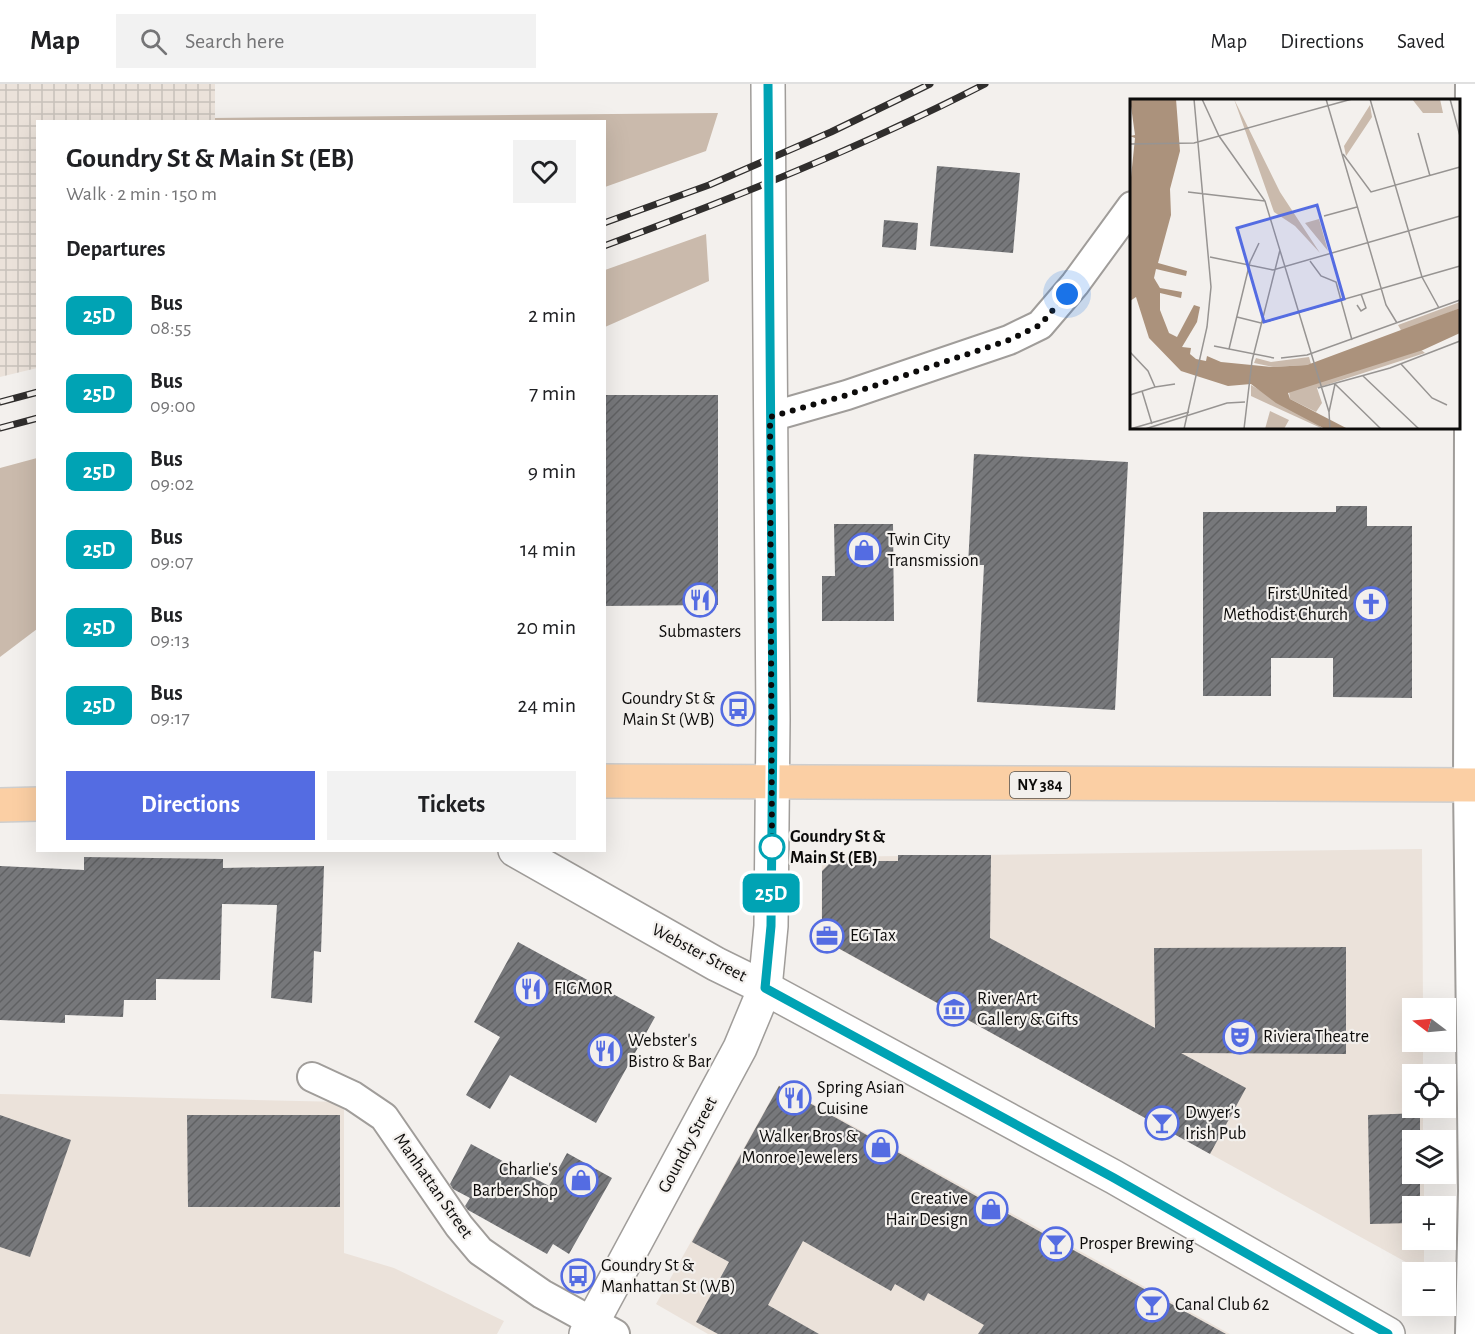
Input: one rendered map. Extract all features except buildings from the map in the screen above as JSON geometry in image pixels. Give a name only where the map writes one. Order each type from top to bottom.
[{"type":"main road","name":"NY 384","points":[[606,781],[1472,785]]},
{"type":"main road","points":[[0,806],[36,804]]},
{"type":"street","name":"Goundry Street","points":[[598,1330],[740,1047],[765,988],[771,926],[772,783],[768,84]]},
{"type":"street","points":[[1470,84],[1468,139],[1473,1191],[1470,1334]]},
{"type":"street","points":[[770,417],[847,395],[1009,340],[1040,325],[1075,284],[1130,207]]},
{"type":"street","name":"Webster Street","points":[[519,852],[716,964],[765,988],[1114,1178],[1388,1334]]},
{"type":"street","name":"Manhattan Street","points":[[312,1077],[353,1096],[384,1117],[480,1251],[598,1330]]},
{"type":"shaded area","points":[[0,84],[215,84],[215,120],[36,120],[36,368],[0,377]]},
{"type":"shaded area","points":[[718,113],[706,151],[606,187],[606,120],[215,120],[215,118]]},
{"type":"shaded area","points":[[706,234],[709,281],[606,327],[606,270]]},
{"type":"shaded area","points":[[36,458],[36,630],[0,657],[0,468]]},
{"type":"shaded area","points":[[1422,849],[1423,998],[1402,998],[1402,1052],[1423,1052],[1423,1064],[1402,1064],[1402,1118],[1423,1118],[1423,1130],[1402,1130],[1402,1184],[1424,1184],[1424,1196],[1402,1196],[1402,1250],[1424,1250],[1424,1262],[1406,1262],[821,939],[822,857]]},
{"type":"shaded area","points":[[779,1085],[1230,1334],[708,1334],[656,1304]]},
{"type":"shaded area","points":[[0,1094],[344,1102],[344,1253],[394,1268],[504,1321],[497,1334],[0,1334]]},
{"type":"railway","points":[[606,222],[709,185],[831,132],[930,84]]},
{"type":"railway","points":[[606,245],[797,171],[985,84]]},
{"type":"railway","points":[[0,402],[36,393]]},
{"type":"railway","points":[[0,428],[36,419]]},
{"type":"bus line","name":"25D","points":[[768,84],[773,719],[771,926],[765,988],[1114,1178],[1388,1334]]},
{"type":"place","name":"Twin City Transmission","points":[[864,550]]},
{"type":"place","name":"Submasters","points":[[700,600]]},
{"type":"place","name":"First United Methodist Church","points":[[1371,604]]},
{"type":"place","name":"Goundry St & Main St (WB)","points":[[738,709]]},
{"type":"place","name":"Goundry St & Main St (EB)","points":[[772,847]]},
{"type":"place","name":"EG Tax","points":[[827,936]]},
{"type":"place","name":"FIGMOR","points":[[531,989]]},
{"type":"place","name":"River Art Gallery & Gifts","points":[[954,1009]]},
{"type":"place","name":"Riviera Theatre","points":[[1240,1037]]},
{"type":"place","name":"Webster's Bistro & Bar","points":[[605,1051]]},
{"type":"place","name":"Spring Asian Cuisine","points":[[794,1098]]},
{"type":"place","name":"Dwyer's Irish Pub","points":[[1162,1123]]},
{"type":"place","name":"Walker Bros & Monroe Jewelers","points":[[881,1147]]},
{"type":"place","name":"Charlie's Barber Shop","points":[[581,1180]]},
{"type":"place","name":"Creative Hair Design","points":[[991,1209]]},
{"type":"place","name":"Prosper Brewing","points":[[1056,1244]]},
{"type":"place","name":"Goundry St & Manhattan St (WB)","points":[[578,1276]]},
{"type":"place","name":"Canal Club 62","points":[[1152,1305]]},
{"type":"route","points":[[772,847],[770,417],[847,395],[1009,340],[1040,325],[1067,294]]}]
